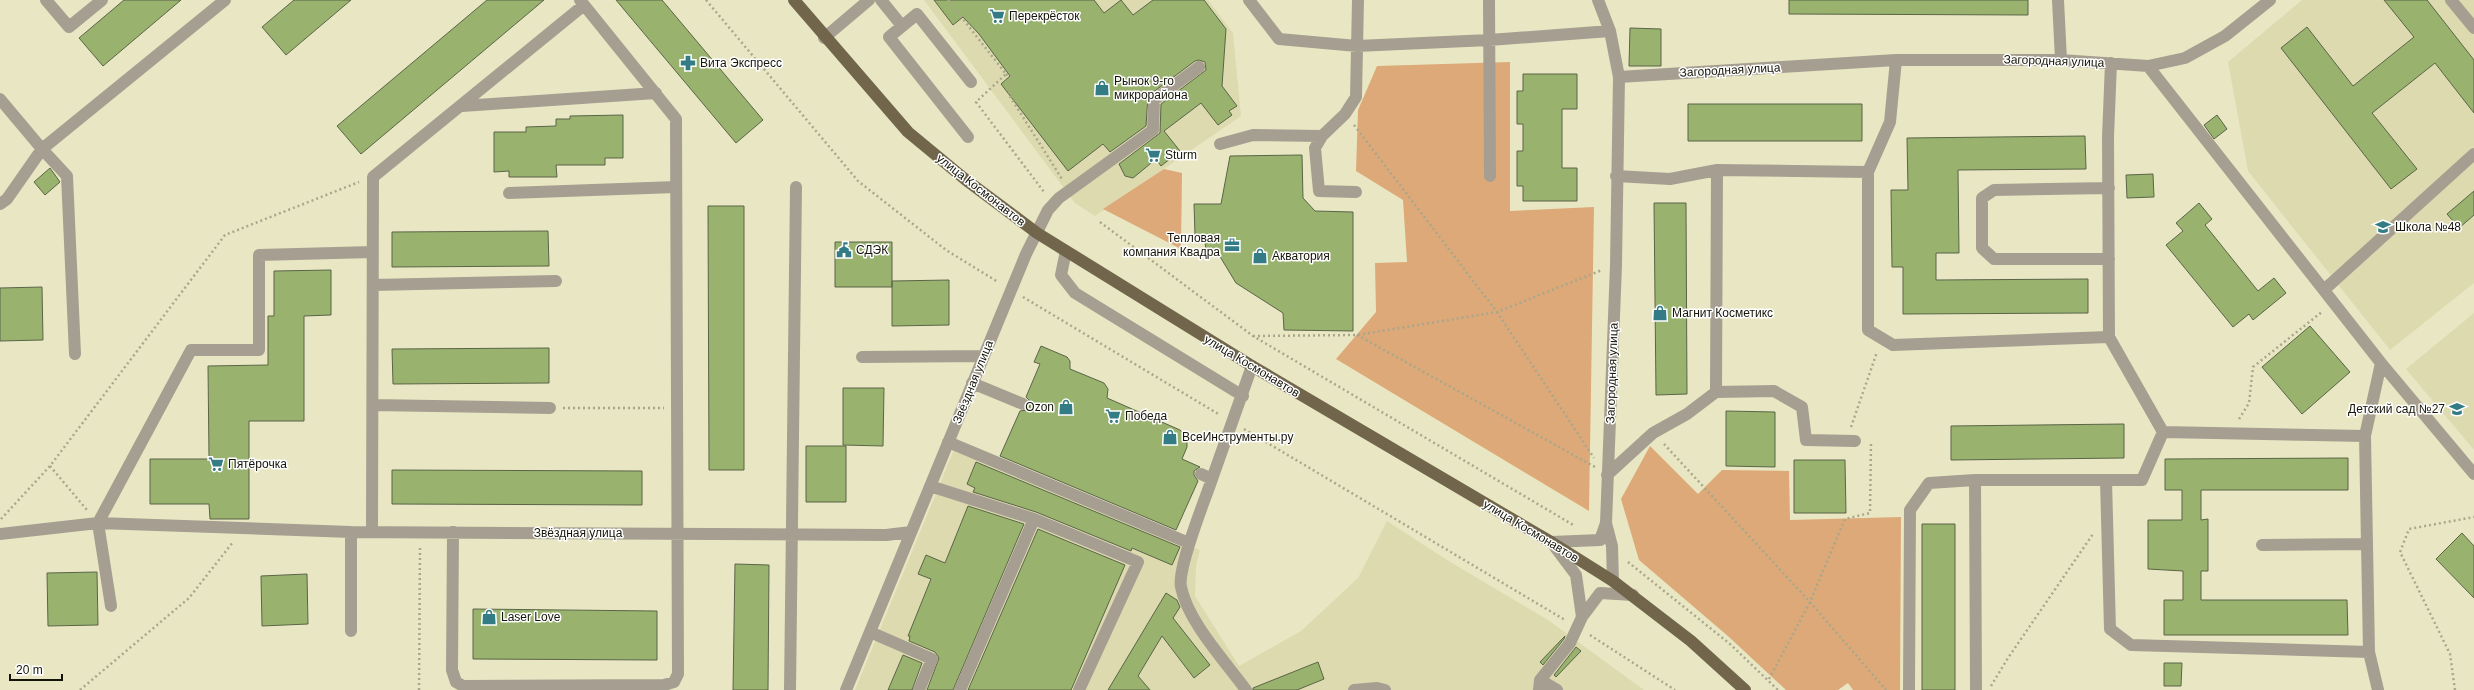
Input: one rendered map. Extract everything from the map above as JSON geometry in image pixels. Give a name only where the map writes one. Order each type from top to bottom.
[{"type":"main road","name":"улица Космонавтов","points":[[794,0],[824,38],[908,132],[966,180],[1037,232],[1252,366],[1551,542],[1613,581],[1633,595],[1690,641],[1745,690]]},
{"type":"street","points":[[46,0],[69,27],[102,0]]},
{"type":"street","points":[[0,204],[7,199],[42,149],[226,0]]},
{"type":"street","points":[[824,38],[869,0]]},
{"type":"street","points":[[881,0],[902,26]]},
{"type":"street","points":[[1250,0],[1279,39],[1357,46],[1489,40],[1610,31]]},
{"type":"street","points":[[1356,192],[1319,191],[1315,148],[1322,136],[1345,114],[1356,97],[1358,0]]},
{"type":"street","points":[[1489,0],[1490,176]]},
{"type":"street","points":[[1598,0],[1610,31],[1619,77]]},
{"type":"street","points":[[2058,0],[2061,60]]},
{"type":"street","name":"Загородная улица","points":[[1613,581],[1612,546],[1606,523],[1605,473],[1616,265],[1616,176],[1619,77],[1896,60],[2061,60],[2148,66],[2185,58],[2224,36],[2270,0]]},
{"type":"street","points":[[2451,0],[2474,28]]},
{"type":"street","points":[[372,532],[374,285],[373,177],[462,106],[582,2],[676,119],[678,674],[674,682],[664,685],[463,686],[456,682],[452,670],[453,532]]},
{"type":"street","points":[[968,137],[889,37],[917,14],[971,82]]},
{"type":"street","points":[[1896,60],[1890,122],[1868,172],[1868,330],[1893,345],[2109,337]]},
{"type":"street","points":[[2111,63],[2109,337],[2163,432]]},
{"type":"street","points":[[2148,66],[2325,289],[2381,363],[2474,474]]},
{"type":"street","name":"Звёздная улица","points":[[846,690],[1011,289],[1048,210],[1059,198],[1070,192],[1153,130],[1154,100],[1199,67]]},
{"type":"street","points":[[462,106],[656,93]]},
{"type":"street","points":[[0,100],[67,176],[75,354]]},
{"type":"street","points":[[1220,144],[1253,135],[1322,136]]},
{"type":"street","points":[[2325,289],[2474,154]]},
{"type":"street","points":[[1616,176],[1670,179],[1717,170],[1868,172]]},
{"type":"street","points":[[1716,392],[1717,170]]},
{"type":"street","points":[[509,193],[676,187]]},
{"type":"street","points":[[790,690],[796,187]]},
{"type":"street","points":[[2109,188],[1994,190],[1982,198],[1982,248],[1994,259],[2109,259]]},
{"type":"street","points":[[1066,251],[1061,275],[1075,293],[1243,396]]},
{"type":"street","points":[[111,606],[98,523],[191,350],[258,350],[258,255],[374,252]]},
{"type":"street","points":[[374,285],[556,281]]},
{"type":"street","points":[[862,357],[984,356]]},
{"type":"street","points":[[2378,690],[2369,652],[2365,436],[2381,363]]},
{"type":"street","points":[[1246,690],[1194,619],[1180,586],[1190,543],[1243,396],[1252,366]]},
{"type":"street","points":[[972,383],[1023,404]]},
{"type":"street","points":[[1605,473],[1653,433],[1687,414],[1716,392],[1774,391],[1802,407],[1806,440],[1855,441]]},
{"type":"street","points":[[373,405],[550,408]]},
{"type":"street","points":[[2163,432],[2365,436]]},
{"type":"street","points":[[1909,690],[1910,510],[1929,483],[1975,480],[2142,480],[2163,432]]},
{"type":"street","points":[[948,442],[1190,543]]},
{"type":"street","points":[[1201,474],[1212,479]]},
{"type":"street","points":[[1975,480],[1976,690]]},
{"type":"street","points":[[2106,480],[2110,629],[2131,646],[2369,652]]},
{"type":"street","points":[[930,486],[1034,519],[1138,562],[1079,690]]},
{"type":"street","points":[[960,690],[1034,519]]},
{"type":"street","name":"Звёздная улица","points":[[0,534],[98,523],[351,532],[886,535],[911,532]]},
{"type":"street","name":"Загородная улица","points":[[1551,542],[1600,540],[1606,523]]},
{"type":"street","points":[[351,532],[351,631]]},
{"type":"street","points":[[1551,542],[1576,575],[1580,622]]},
{"type":"street","points":[[2262,545],[2367,544]]},
{"type":"street","points":[[1557,690],[1540,685],[1570,643],[1580,622],[1600,593],[1633,595]]},
{"type":"street","points":[[870,632],[932,659],[919,690]]},
{"type":"street","points":[[1354,690],[1377,688],[1385,690]]},
{"type":"path","points":[[706,0],[858,181],[946,250],[1233,422],[1580,622],[1675,690]]},
{"type":"path","points":[[948,0],[1006,74],[1011,78],[1009,95],[1070,192]]},
{"type":"path","points":[[1006,74],[976,102],[1044,192]]},
{"type":"path","points":[[1345,114],[1497,312],[1605,473]]},
{"type":"path","points":[[0,520],[50,466],[225,235],[373,177]]},
{"type":"path","points":[[1100,222],[1253,336],[1577,528]]},
{"type":"path","points":[[1253,336],[1357,335],[1497,312],[1616,265]]},
{"type":"path","points":[[2229,434],[2249,403],[2253,368],[2334,302]]},
{"type":"path","points":[[1357,335],[1605,473]]},
{"type":"path","points":[[1769,680],[1810,602],[1845,518],[1870,513],[1871,441],[1855,441],[1850,431],[1882,338]]},
{"type":"path","points":[[550,408],[676,408]]},
{"type":"path","points":[[1653,433],[1810,602],[1886,690]]},
{"type":"path","points":[[50,466],[98,523]]},
{"type":"path","points":[[2455,690],[2450,654],[2400,552],[2409,529],[2474,517]]},
{"type":"path","points":[[80,690],[189,598],[244,528]]},
{"type":"path","points":[[419,690],[420,532]]},
{"type":"path","points":[[1989,690],[2008,658],[2094,533]]},
{"type":"path","points":[[1612,546],[1630,564],[1730,644],[1778,690]]},
{"type":"shaded area","points":[[924,0],[1208,0],[1233,33],[1241,116],[1095,216],[1075,203]]},
{"type":"shaded area","name":"Школа №48","points":[[2302,0],[2474,0],[2474,283],[2390,350],[2248,171],[2228,62]]},
{"type":"shaded area","points":[[1510,62],[1510,211],[1594,207],[1589,511],[1336,359],[1376,312],[1375,263],[1407,262],[1403,200],[1356,171],[1358,110],[1377,66]]},
{"type":"shaded area","points":[[1164,169],[1182,173],[1181,249],[1103,209]]},
{"type":"shaded area","name":"Детский сад №27","points":[[2474,313],[2474,450],[2406,369]]},
{"type":"shaded area","points":[[1650,446],[1698,494],[1722,470],[1789,471],[1790,520],[1901,517],[1900,690],[1853,690],[1848,683],[1838,690],[1786,690],[1729,637],[1639,560],[1621,499]]},
{"type":"shaded area","points":[[955,447],[1200,550],[1196,566],[1195,596],[1239,666],[1301,631],[1358,578],[1387,521],[1447,560],[1548,620],[1644,690],[855,690]]},
{"type":"building","points":[[124,0],[181,0],[103,66],[79,38]]},
{"type":"building","points":[[294,0],[351,0],[286,55],[262,27]]},
{"type":"building","points":[[487,0],[544,0],[361,154],[337,126]]},
{"type":"building","points":[[616,0],[662,0],[763,120],[736,143]]},
{"type":"building","points":[[934,0],[1094,0],[1104,13],[1121,0],[1133,15],[1153,0],[1204,0],[1226,29],[1222,86],[1237,106],[1229,111],[1232,115],[1218,125],[1201,103],[1164,131],[1180,151],[1161,166],[1156,159],[1133,178],[1125,176],[1119,164],[1160,133],[1161,104],[1206,70],[1205,62],[1199,60],[1195,61],[1148,96],[1146,126],[1110,152],[1103,144],[1068,171],[1001,84],[1010,76],[979,34],[963,17],[953,25]]},
{"type":"building","points":[[1789,0],[2028,0],[2028,15],[1789,14]]},
{"type":"building","points":[[2384,0],[2427,0],[2474,60],[2474,113],[2435,63],[2372,113],[2417,169],[2391,189],[2281,48],[2307,27],[2353,86],[2414,37]]},
{"type":"building","points":[[1630,28],[1661,29],[1661,66],[1629,66]]},
{"type":"building","points":[[1523,74],[1577,74],[1577,109],[1562,109],[1562,168],[1577,168],[1577,201],[1523,201],[1523,186],[1517,186],[1517,151],[1523,151],[1523,124],[1517,124],[1517,91],[1523,91]]},
{"type":"building","points":[[1688,104],[1862,104],[1862,141],[1688,141]]},
{"type":"building","points":[[623,115],[623,158],[605,158],[605,165],[556,165],[557,177],[509,177],[509,171],[494,172],[494,132],[526,132],[526,127],[556,126],[556,119],[570,119],[570,116]]},
{"type":"building","points":[[2217,115],[2227,129],[2214,139],[2204,125]]},
{"type":"building","points":[[2085,136],[2086,169],[1958,170],[1959,253],[1936,253],[1936,280],[2088,279],[2088,313],[1903,314],[1903,267],[1892,267],[1891,190],[1908,190],[1907,138]]},
{"type":"building","points":[[1302,155],[1303,198],[1315,211],[1353,212],[1353,331],[1284,330],[1283,313],[1236,283],[1216,250],[1206,250],[1204,235],[1195,235],[1194,204],[1221,204],[1230,156]]},
{"type":"building","points":[[50,168],[60,182],[45,195],[34,182]]},
{"type":"building","points":[[2153,174],[2154,197],[2127,198],[2126,175]]},
{"type":"building","points":[[2474,191],[2474,215],[2459,228],[2447,214]]},
{"type":"building","points":[[1654,203],[1686,203],[1687,394],[1656,395]]},
{"type":"building","points":[[2199,203],[2212,219],[2205,225],[2258,291],[2274,278],[2286,293],[2253,320],[2249,314],[2233,327],[2166,245],[2183,231],[2176,223]]},
{"type":"building","points":[[708,206],[744,206],[744,470],[709,470]]},
{"type":"building","points":[[548,231],[549,266],[392,267],[392,232]]},
{"type":"building","points":[[835,242],[892,242],[892,287],[835,287]]},
{"type":"building","points":[[331,270],[331,315],[304,316],[304,421],[249,421],[249,519],[210,519],[209,504],[150,504],[150,459],[209,459],[208,366],[268,365],[268,316],[274,316],[274,271]]},
{"type":"building","points":[[949,280],[949,325],[892,326],[892,281]]},
{"type":"building","points":[[42,287],[43,340],[0,341],[0,288]]},
{"type":"building","points":[[2310,326],[2350,372],[2302,414],[2262,367]]},
{"type":"building","points":[[1041,346],[1067,357],[1070,361],[1070,369],[1104,383],[1108,389],[1107,398],[1180,430],[1187,437],[1187,447],[1182,459],[1200,467],[1194,471],[1194,475],[1198,481],[1176,530],[1000,456],[1020,411],[1027,410],[1030,406],[1029,400],[1026,397],[1040,364],[1034,362]]},
{"type":"building","points":[[549,348],[549,383],[393,384],[392,349]]},
{"type":"building","points":[[843,388],[884,388],[883,446],[843,445]]},
{"type":"building","points":[[1726,411],[1775,412],[1775,467],[1726,466]]},
{"type":"building","points":[[2124,424],[2124,458],[1951,460],[1951,426]]},
{"type":"building","points":[[806,446],[846,446],[846,502],[806,502]]},
{"type":"building","points":[[2348,458],[2348,490],[2201,490],[2201,520],[2208,519],[2208,571],[2201,571],[2201,600],[2347,600],[2348,635],[2164,635],[2164,600],[2183,600],[2183,571],[2148,569],[2148,520],[2182,520],[2182,490],[2165,490],[2165,459]]},
{"type":"building","points":[[1794,460],[1845,460],[1846,513],[1794,513]]},
{"type":"building","points":[[976,462],[1180,547],[1172,565],[1132,548],[1131,551],[1036,512],[973,492],[975,488],[967,484]]},
{"type":"building","points":[[392,470],[642,471],[642,505],[392,504]]},
{"type":"building","points":[[968,506],[1024,524],[953,690],[927,690],[939,658],[935,652],[909,641],[910,636],[908,636],[931,579],[918,574],[926,555],[945,563]]},
{"type":"building","points":[[1922,524],[1955,524],[1955,690],[1922,690]]},
{"type":"building","points":[[1038,529],[1125,565],[1071,690],[968,690]]},
{"type":"building","points":[[2462,533],[2474,546],[2474,598],[2436,559]]},
{"type":"building","points":[[735,564],[769,565],[768,690],[733,690]]},
{"type":"building","points":[[97,572],[98,625],[48,626],[47,573]]},
{"type":"building","points":[[307,574],[308,624],[262,626],[261,576]]},
{"type":"building","points":[[1166,593],[1177,600],[1180,607],[1173,618],[1210,665],[1194,678],[1162,636],[1138,676],[1150,690],[1108,690]]},
{"type":"building","points":[[473,609],[657,611],[657,660],[473,659]]},
{"type":"building","points":[[1565,636],[1564,639],[1543,665],[1540,662]]},
{"type":"building","points":[[1576,647],[1581,651],[1556,677],[1554,675]]},
{"type":"building","points":[[903,655],[922,663],[912,690],[888,690]]},
{"type":"building","points":[[1318,662],[1324,679],[1297,690],[1253,690],[1253,688]]},
{"type":"building","points":[[2164,663],[2182,663],[2181,686],[2164,686]]},
{"type":"place","name":"Перекрёсток","points":[[997,16]]},
{"type":"place","name":"Вита Экспресс","points":[[688,63]]},
{"type":"place","name":"Рынок 9-го микрорайона","points":[[1102,88]]},
{"type":"place","name":"Sturm","points":[[1153,155]]},
{"type":"place","name":"Школа №48","points":[[2383,227]]},
{"type":"place","name":"Тепловая компания Квадра","points":[[1232,245]]},
{"type":"place","name":"СДЭК","points":[[844,250]]},
{"type":"place","name":"Акватория","points":[[1260,256]]},
{"type":"place","name":"Магнит Косметикс","points":[[1660,313]]},
{"type":"place","name":"Ozon","points":[[1066,407]]},
{"type":"place","name":"Детский сад №27","points":[[2457,409]]},
{"type":"place","name":"Победа","points":[[1113,416]]},
{"type":"place","name":"ВсеИнструменты.ру","points":[[1170,437]]},
{"type":"place","name":"Пятёрочка","points":[[216,464]]},
{"type":"place","name":"Laser Love","points":[[489,617]]}]
